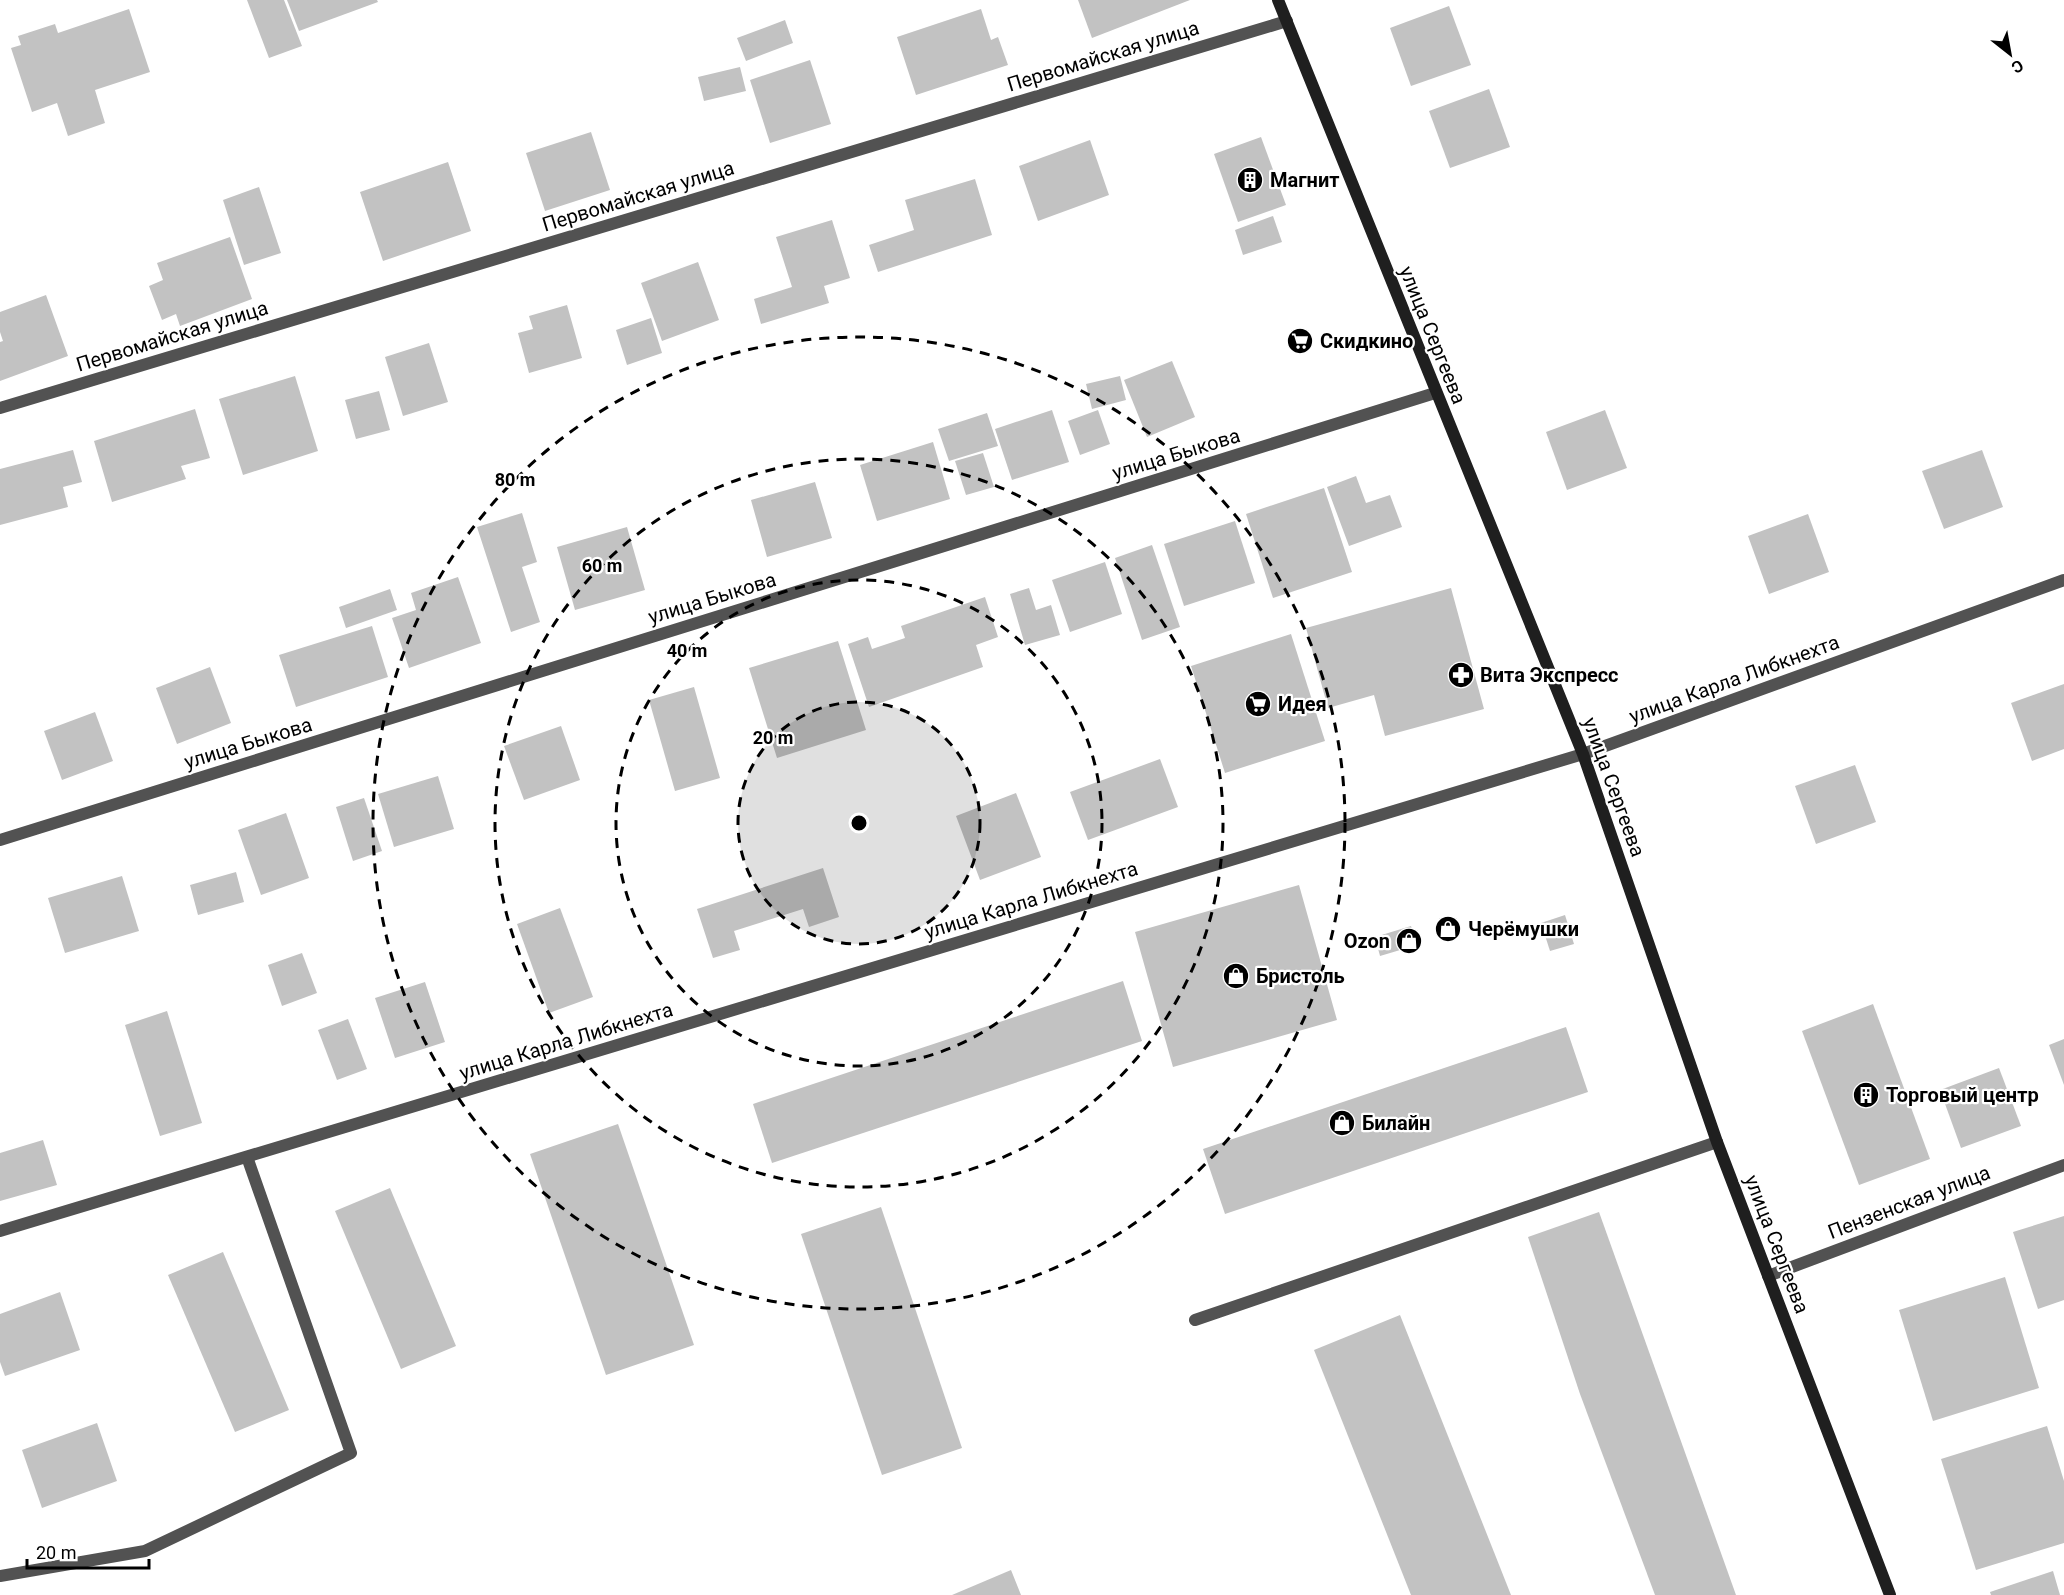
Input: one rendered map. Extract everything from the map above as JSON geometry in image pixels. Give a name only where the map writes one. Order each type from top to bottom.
[{"type":"main road","name":"улица Сергеева","points":[[1278,0],[1435,393],[1583,754],[1717,1142],[1890,1595]]},
{"type":"street","name":"Первомайская улица","points":[[0,408],[1287,21]]},
{"type":"street","name":"улица Быкова","points":[[0,840],[1435,393]]},
{"type":"street","name":"улица Карла Либкнехта","points":[[0,1231],[1583,754],[2064,580]]},
{"type":"street","points":[[1195,1320],[1717,1142]]},
{"type":"street","points":[[0,1576],[145,1551],[351,1453],[247,1157]]},
{"type":"street","name":"Пензенская улица","points":[[1768,1276],[2064,1165]]},
{"type":"building","points":[[247,0],[284,0],[302,46],[269,58]]},
{"type":"building","points":[[287,0],[377,0],[378,2],[299,31]]},
{"type":"building","points":[[1078,0],[1190,0],[1092,38]]},
{"type":"building","points":[[1449,6],[1471,65],[1411,86],[1390,28]]},
{"type":"building","points":[[129,9],[150,72],[95,90],[105,123],[68,136],[57,103],[32,112],[11,48],[21,45],[18,36],[55,24],[58,33]]},
{"type":"building","points":[[981,9],[991,40],[998,37],[1008,65],[916,95],[897,37]]},
{"type":"building","points":[[785,20],[793,43],[746,61],[737,38]]},
{"type":"building","points":[[810,60],[831,124],[770,143],[750,80]]},
{"type":"building","points":[[740,67],[746,91],[704,101],[698,77]]},
{"type":"building","points":[[1489,89],[1510,147],[1450,168],[1429,111]]},
{"type":"building","points":[[591,132],[610,190],[545,211],[526,153]]},
{"type":"building","name":"Магнит","points":[[1261,137],[1286,205],[1238,222],[1214,154]]},
{"type":"building","points":[[1090,140],[1109,195],[1038,221],[1019,166]]},
{"type":"building","points":[[448,162],[471,231],[383,261],[360,192]]},
{"type":"building","points":[[975,179],[992,235],[878,272],[869,245],[914,230],[905,200]]},
{"type":"building","points":[[259,187],[281,253],[244,265],[223,200]]},
{"type":"building","points":[[1273,216],[1282,242],[1243,255],[1235,230]]},
{"type":"building","points":[[832,220],[850,278],[824,286],[829,303],[761,324],[754,299],[792,287],[776,237]]},
{"type":"building","points":[[230,237],[252,299],[180,326],[176,314],[162,320],[149,286],[163,280],[157,263]]},
{"type":"building","points":[[698,262],[719,320],[662,341],[641,283]]},
{"type":"building","points":[[46,295],[68,356],[0,381],[0,342],[3,341],[0,332],[0,312]]},
{"type":"building","points":[[567,305],[582,358],[529,373],[518,333],[533,329],[529,316]]},
{"type":"building","points":[[651,318],[662,353],[627,365],[616,330]]},
{"type":"building","points":[[429,343],[448,402],[403,416],[385,357]]},
{"type":"building","points":[[1172,361],[1195,417],[1147,437],[1124,380]]},
{"type":"building","points":[[295,376],[318,451],[243,475],[219,399]]},
{"type":"building","points":[[1120,376],[1126,400],[1092,409],[1086,384]]},
{"type":"building","points":[[379,391],[390,430],[356,439],[345,400]]},
{"type":"building","points":[[195,409],[210,458],[181,466],[186,479],[112,502],[94,441]]},
{"type":"building","points":[[1052,410],[1069,462],[1012,480],[995,429]]},
{"type":"building","points":[[1098,410],[1110,444],[1080,455],[1068,421]]},
{"type":"building","points":[[1605,410],[1627,468],[1567,490],[1546,432]]},
{"type":"building","points":[[987,413],[998,446],[949,461],[938,429]]},
{"type":"building","points":[[933,442],[950,499],[877,521],[860,465]]},
{"type":"building","points":[[73,450],[82,482],[63,487],[68,507],[0,525],[0,469]]},
{"type":"building","points":[[1982,450],[2003,507],[1944,529],[1922,471]]},
{"type":"building","points":[[983,453],[994,487],[966,495],[955,461]]},
{"type":"building","points":[[1356,476],[1366,503],[1390,495],[1402,527],[1349,546],[1327,487]]},
{"type":"building","points":[[815,482],[832,538],[767,557],[751,500]]},
{"type":"building","points":[[1324,488],[1352,572],[1273,598],[1246,514]]},
{"type":"building","points":[[522,513],[537,562],[522,567],[540,622],[511,632],[477,527]]},
{"type":"building","points":[[1808,514],[1829,572],[1769,594],[1748,536]]},
{"type":"building","points":[[1235,521],[1255,583],[1184,606],[1164,544]]},
{"type":"building","points":[[627,527],[645,590],[575,610],[557,547]]},
{"type":"building","points":[[1152,545],[1180,627],[1142,640],[1115,558]]},
{"type":"building","points":[[1105,562],[1122,614],[1070,632],[1052,580]]},
{"type":"building","points":[[458,577],[481,643],[409,668],[392,618],[416,610],[411,593]]},
{"type":"building","points":[[1029,588],[1036,610],[1051,605],[1060,635],[1025,645],[1010,594]]},
{"type":"building","points":[[1451,588],[1484,709],[1385,736],[1374,695],[1328,708],[1306,628]]},
{"type":"building","points":[[390,589],[397,610],[346,628],[339,607]]},
{"type":"building","points":[[985,597],[998,637],[976,645],[983,667],[869,707],[848,644],[868,637],[872,649],[905,638],[901,626]]},
{"type":"building","points":[[372,626],[388,677],[296,707],[279,655]]},
{"type":"building","name":"Идея","points":[[1291,634],[1325,741],[1225,773],[1191,666]]},
{"type":"building","points":[[838,641],[866,730],[777,758],[749,668]]},
{"type":"building","points":[[210,667],[231,723],[177,744],[156,688]]},
{"type":"building","points":[[2064,684],[2064,749],[2032,761],[2011,703]]},
{"type":"building","points":[[694,687],[720,778],[675,791],[649,700]]},
{"type":"building","points":[[95,712],[113,761],[62,780],[44,731]]},
{"type":"building","points":[[561,726],[580,780],[524,800],[504,746]]},
{"type":"building","points":[[1160,759],[1178,807],[1088,840],[1070,792]]},
{"type":"building","points":[[1855,765],[1876,822],[1816,844],[1795,786]]},
{"type":"building","points":[[438,776],[454,829],[394,847],[378,794]]},
{"type":"building","points":[[1016,793],[1041,857],[980,880],[956,816]]},
{"type":"building","points":[[364,798],[382,851],[353,861],[336,807]]},
{"type":"building","points":[[286,813],[309,878],[261,895],[238,830]]},
{"type":"building","points":[[823,868],[839,917],[809,927],[803,909],[734,931],[740,950],[713,958],[697,909]]},
{"type":"building","points":[[236,872],[244,902],[198,915],[190,885]]},
{"type":"building","points":[[122,876],[139,931],[65,953],[48,898]]},
{"type":"building","name":"Бристоль","points":[[1299,885],[1337,1020],[1173,1067],[1135,932]]},
{"type":"building","points":[[560,908],[593,997],[549,1013],[517,924]]},
{"type":"building","points":[[1565,915],[1574,944],[1550,951],[1541,923]]},
{"type":"building","points":[[1411,926],[1417,945],[1380,956],[1375,937]]},
{"type":"building","points":[[302,953],[317,993],[282,1006],[268,965]]},
{"type":"building","points":[[1123,981],[1142,1041],[772,1163],[753,1104]]},
{"type":"building","points":[[425,982],[445,1042],[395,1058],[375,998]]},
{"type":"building","name":"Торговый центр","points":[[1873,1004],[1930,1159],[1859,1185],[1802,1031]]},
{"type":"building","points":[[167,1011],[202,1123],[160,1136],[125,1025]]},
{"type":"building","points":[[348,1019],[367,1069],[337,1080],[318,1030]]},
{"type":"building","points":[[1566,1027],[1588,1092],[1225,1214],[1203,1149]]},
{"type":"building","points":[[2064,1039],[2064,1085],[2049,1045]]},
{"type":"building","points":[[1999,1068],[2021,1126],[1961,1148],[1940,1090]]},
{"type":"building","points":[[618,1124],[694,1345],[606,1375],[530,1154]]},
{"type":"building","points":[[43,1140],[57,1185],[0,1201],[0,1153]]},
{"type":"building","points":[[390,1188],[456,1346],[401,1369],[335,1211]]},
{"type":"building","points":[[881,1207],[962,1448],[882,1475],[801,1234]]},
{"type":"building","points":[[1599,1212],[1736,1595],[1655,1595],[1580,1394],[1528,1237]]},
{"type":"building","points":[[2064,1216],[2064,1300],[2038,1309],[2013,1232]]},
{"type":"building","points":[[223,1252],[289,1410],[235,1432],[168,1275]]},
{"type":"building","points":[[2005,1277],[2039,1388],[1933,1421],[1899,1310]]},
{"type":"building","points":[[60,1292],[80,1350],[5,1376],[0,1362],[0,1314]]},
{"type":"building","points":[[1400,1315],[1511,1595],[1411,1595],[1314,1350]]},
{"type":"building","points":[[97,1423],[117,1481],[42,1508],[22,1450]]},
{"type":"building","points":[[2047,1426],[2064,1481],[2064,1543],[1976,1570],[1941,1459]]},
{"type":"building","points":[[1011,1570],[1021,1595],[952,1595]]},
{"type":"building","points":[[2053,1571],[2060,1595],[1991,1595],[1990,1592]]},
{"type":"place","name":"Магнит","points":[[1250,180]]},
{"type":"place","name":"Скидкино","points":[[1300,341]]},
{"type":"place","name":"Вита Экспресс","points":[[1461,675]]},
{"type":"place","name":"Идея","points":[[1258,704]]},
{"type":"place","name":"Черёмушки","points":[[1448,929]]},
{"type":"place","name":"Ozon","points":[[1409,941]]},
{"type":"place","name":"Бристоль","points":[[1236,976]]},
{"type":"place","name":"Торговый центр","points":[[1866,1095]]},
{"type":"place","name":"Билайн","points":[[1342,1123]]}]
